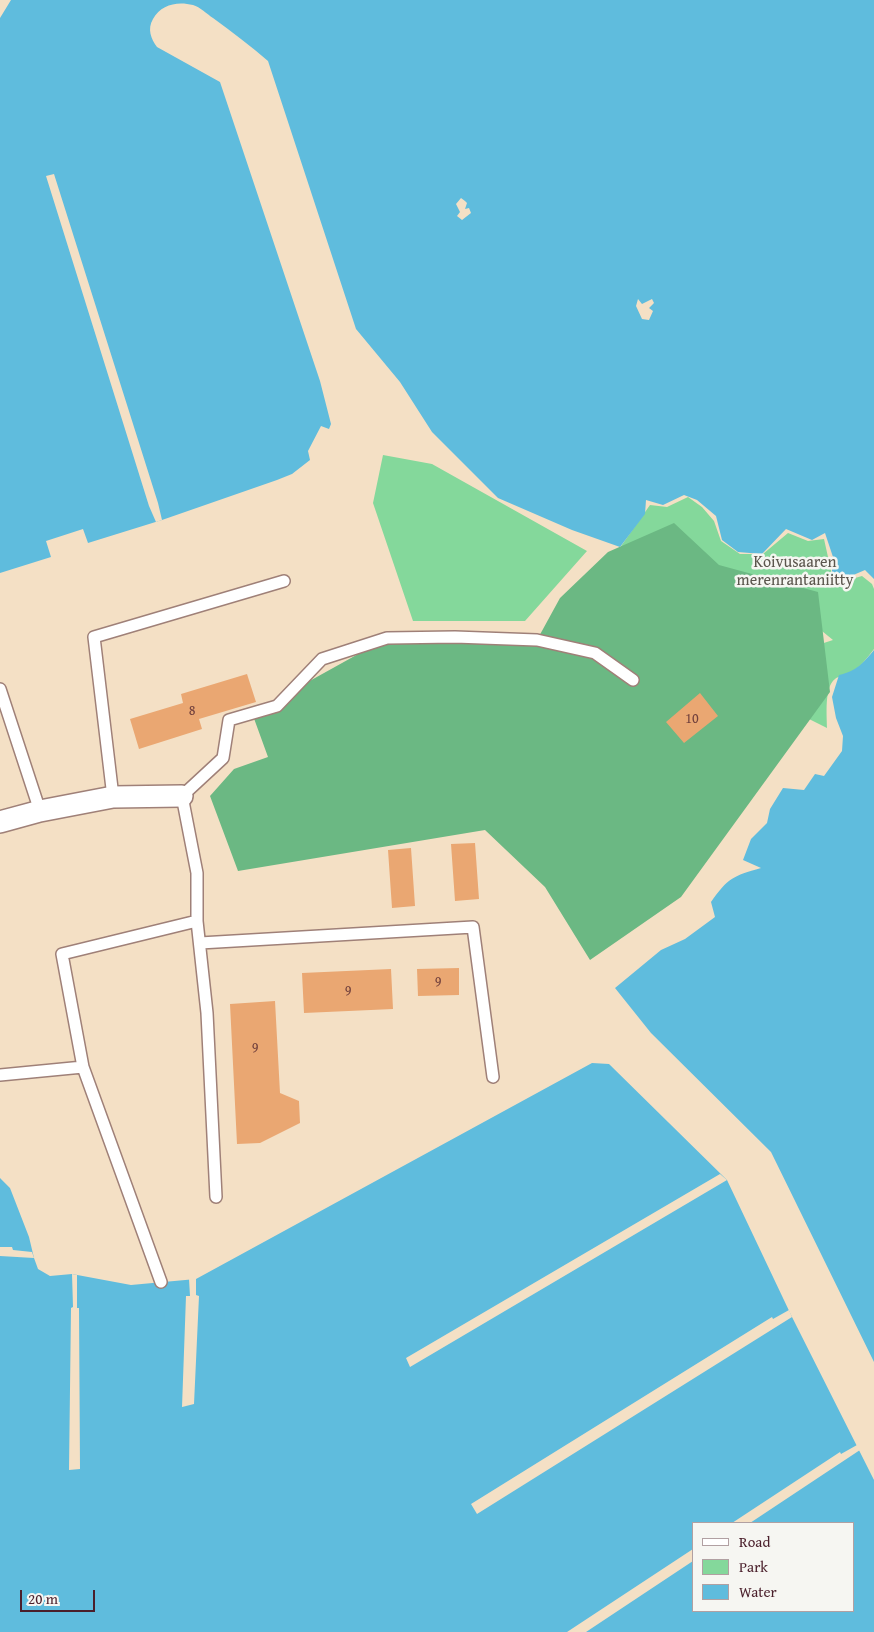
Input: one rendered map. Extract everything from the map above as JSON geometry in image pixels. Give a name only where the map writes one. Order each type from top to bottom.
[{"type":"street","points":[[0,822],[40,811],[113,797],[182,796]]},
{"type":"lane","points":[[113,797],[94,637],[284,581]]},
{"type":"lane","points":[[216,1197],[208,1013],[197,921],[197,873],[182,796],[223,758],[230,720],[277,706],[322,659],[387,638],[455,637],[537,640],[595,653],[633,680]]},
{"type":"lane","points":[[0,688],[40,811]]},
{"type":"lane","points":[[161,1282],[84,1067],[62,954],[197,921]]},
{"type":"lane","points":[[200,943],[473,927],[493,1077]]},
{"type":"lane","points":[[0,1075],[84,1067]]},
{"type":"green space","points":[[383,455],[432,464],[587,551],[525,621],[413,621],[373,503]]},
{"type":"green space","name":"Koivusaaren merenrantaniitty","points":[[688,497],[702,507],[714,521],[721,541],[740,554],[763,554],[788,533],[808,541],[824,539],[834,584],[862,576],[872,584],[874,589],[874,649],[856,669],[849,674],[836,678],[831,683],[827,702],[827,728],[799,714],[793,653],[833,640],[790,605],[619,549],[650,505],[667,507]]},
{"type":"green space","points":[[674,523],[719,565],[818,592],[830,692],[681,897],[590,960],[545,887],[485,830],[238,871],[210,796],[234,769],[268,757],[252,713],[387,638],[537,640],[560,598],[608,552]]},
{"type":"water","points":[[11,0],[874,0],[874,579],[865,570],[831,582],[833,557],[825,533],[812,540],[786,529],[762,554],[738,552],[722,540],[716,516],[697,500],[684,495],[663,505],[646,500],[645,514],[620,547],[572,530],[498,498],[432,432],[400,382],[356,329],[268,61],[201,9],[182,3],[165,7],[156,14],[150,26],[152,37],[157,47],[220,82],[320,381],[331,424],[329,429],[321,426],[308,451],[310,460],[292,474],[162,520],[88,543],[83,529],[46,541],[51,557],[0,573],[0,18]],"holes":[[[461,198],[467,203],[465,209],[469,208],[471,213],[462,220],[457,216],[460,212],[456,204]],[[638,299],[642,304],[652,299],[654,303],[649,308],[653,311],[649,320],[642,319],[636,306]]]},
{"type":"water","points":[[874,650],[874,1362],[771,1152],[651,1033],[615,988],[661,950],[685,939],[715,917],[711,902],[727,883],[737,876],[761,868],[743,860],[751,839],[767,823],[770,809],[783,788],[804,790],[815,774],[824,776],[842,751],[843,736],[836,718],[832,697],[839,675],[859,666]]},
{"type":"water","points":[[592,1063],[609,1064],[727,1180],[792,1317],[874,1480],[874,1632],[0,1632],[0,1178],[10,1188],[29,1237],[38,1269],[50,1276],[72,1274],[131,1285],[196,1279]]},
{"type":"pier","points":[[54,174],[158,503],[162,520],[156,522],[149,506],[46,176]]},
{"type":"pier","points":[[720,1174],[727,1180],[410,1367],[406,1358]]},
{"type":"pier","points":[[0,1247],[12,1247],[13,1250],[32,1252],[34,1258],[0,1256]]},
{"type":"pier","points":[[72,1274],[77,1275],[77,1308],[79,1308],[80,1469],[69,1470],[71,1308],[73,1307]]},
{"type":"pier","points":[[189,1279],[196,1279],[196,1295],[199,1296],[194,1404],[182,1407],[186,1296],[190,1296]]},
{"type":"pier","points":[[789,1310],[792,1317],[477,1514],[471,1504],[772,1317],[773,1319]]},
{"type":"pier","points":[[857,1445],[860,1450],[752,1522],[734,1522],[840,1452],[841,1454]]},
{"type":"pier","points":[[692,1550],[692,1562],[586,1632],[567,1632]]},
{"type":"building","points":[[247,674],[256,702],[199,719],[202,729],[139,749],[130,719],[183,703],[181,694]]},
{"type":"building","points":[[700,693],[718,716],[684,743],[666,722]]},
{"type":"building","points":[[475,843],[479,899],[455,901],[451,844]]},
{"type":"building","points":[[411,848],[415,906],[392,908],[388,850]]},
{"type":"building","points":[[459,968],[459,995],[418,996],[417,969]]},
{"type":"building","points":[[391,969],[393,1009],[304,1013],[302,973]]},
{"type":"building","points":[[275,1001],[280,1093],[299,1101],[300,1123],[260,1143],[237,1144],[230,1004]]}]
